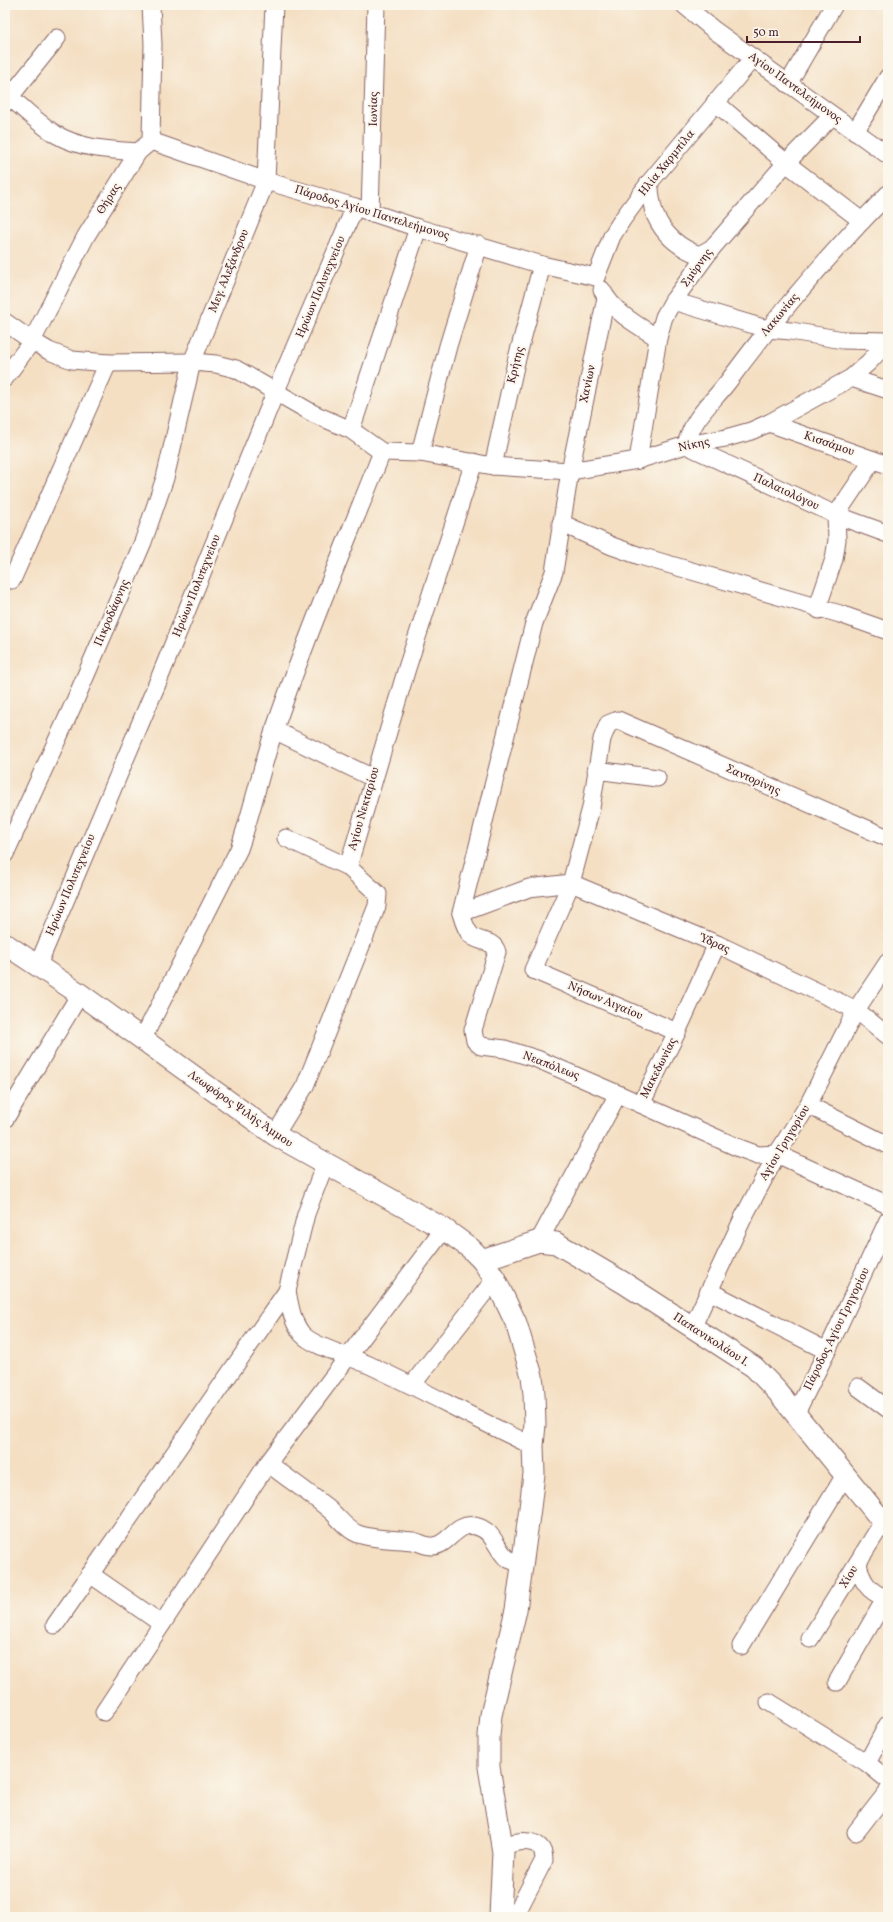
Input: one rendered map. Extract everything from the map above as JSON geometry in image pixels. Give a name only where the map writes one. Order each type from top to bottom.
[{"type":"street","points":[[144,147],[153,44],[151,5]]},
{"type":"street","name":"Μεγ. Αλεξάνδρου","points":[[192,362],[266,181],[274,5]]},
{"type":"street","name":"Ιωνίας","points":[[362,210],[376,5]]},
{"type":"street","name":"Αγίου Παντελεήμονος","points":[[684,5],[788,84],[888,155]]},
{"type":"street","points":[[788,84],[834,5]]},
{"type":"street","points":[[8,100],[57,38]]},
{"type":"street","name":"Ηλία Χαρμπίλα","points":[[596,277],[612,236],[622,220],[650,183],[753,58]]},
{"type":"street","points":[[855,132],[886,86]]},
{"type":"street","name":"Πάροδος Αγίου Παντελεήμονος","points":[[8,100],[56,134],[78,144],[99,149],[144,147],[266,181],[542,265],[596,277]]},
{"type":"street","points":[[716,102],[786,162],[862,221]]},
{"type":"street","name":"Σμύρνης","points":[[638,460],[658,338],[664,317],[712,248],[786,162],[832,116]]},
{"type":"street","name":"Θήρας","points":[[5,378],[32,341],[86,236],[144,147]]},
{"type":"street","points":[[650,183],[655,216],[668,235],[683,249],[699,255],[712,248]]},
{"type":"street","name":"Λακωνίας","points":[[686,445],[689,433],[696,419],[722,388],[767,329],[862,221],[888,194]]},
{"type":"street","name":"Ηρώων Πολυτεχνείου","points":[[38,965],[157,684],[275,393],[362,210]]},
{"type":"street","points":[[351,430],[418,228]]},
{"type":"street","points":[[420,453],[448,346],[479,245]]},
{"type":"street","name":"Κρήτης","points":[[493,466],[516,362],[542,265]]},
{"type":"street","points":[[596,277],[606,298],[632,322],[658,338]]},
{"type":"street","name":"Χανίων","points":[[461,913],[534,624],[554,572],[570,470],[606,298]]},
{"type":"street","points":[[674,301],[767,329],[791,331],[843,340],[888,341]]},
{"type":"street","points":[[5,322],[49,351],[72,360],[108,363],[192,362],[216,364],[236,369],[275,393],[314,414],[351,430],[382,452],[306,644],[274,730],[250,819],[238,849],[142,1040]]},
{"type":"street","name":"Νίκης","points":[[382,452],[420,453],[493,466],[570,470],[638,460],[686,445],[726,438],[751,431],[769,423],[851,378],[869,362],[888,341]]},
{"type":"street","name":"Πικροδάφνης","points":[[5,854],[32,797],[143,542],[165,478],[192,362]]},
{"type":"street","points":[[12,580],[108,363]]},
{"type":"street","points":[[851,378],[888,390]]},
{"type":"street","name":"Κισσάμου","points":[[769,423],[880,462]]},
{"type":"street","name":"Παλαιολόγου","points":[[686,445],[836,515],[888,534]]},
{"type":"street","name":"Αγίου Νεκταρίου","points":[[275,1136],[306,1086],[377,906],[378,894],[348,867],[373,778],[474,462]]},
{"type":"street","points":[[819,610],[819,603],[834,559],[837,540],[836,515],[880,462]]},
{"type":"street","points":[[561,523],[612,546],[640,556],[819,610],[840,614],[888,631]]},
{"type":"street","name":"Σαντορίνης","points":[[596,770],[602,739],[608,724],[618,720],[888,838]]},
{"type":"street","points":[[274,730],[373,778]]},
{"type":"street","points":[[461,913],[529,888],[572,883],[591,808],[596,770],[657,778]]},
{"type":"street","points":[[286,838],[348,867]]},
{"type":"street","name":"Ύδρας","points":[[572,883],[717,944],[856,1010],[888,1036]]},
{"type":"street","name":"Νήσων Αιγαίου","points":[[572,883],[532,970],[677,1032]]},
{"type":"street","name":"Νεαπόλεως","points":[[461,913],[470,934],[476,939],[491,943],[497,952],[473,1030],[475,1041],[482,1046],[505,1049],[538,1059],[618,1094]]},
{"type":"street","name":"Μακεδωνίας","points":[[618,1094],[641,1104],[677,1032],[717,944]]},
{"type":"street","name":"Λεωφόρος Ψιλής Άμμου","points":[[6,948],[38,965],[80,994],[275,1136],[444,1229],[470,1248],[482,1260],[495,1279],[516,1323],[532,1376],[536,1424],[533,1446],[534,1474],[523,1564],[516,1610],[491,1715],[489,1736],[489,1767],[502,1847],[508,1915]]},
{"type":"street","name":"Αγίου Γρηγορίου","points":[[692,1328],[743,1218],[777,1154],[808,1105],[856,1010],[888,962]]},
{"type":"street","points":[[5,1119],[80,994]]},
{"type":"street","points":[[539,1241],[618,1094]]},
{"type":"street","points":[[641,1104],[758,1155],[777,1154],[888,1204]]},
{"type":"street","points":[[808,1105],[888,1145]]},
{"type":"street","points":[[55,1625],[287,1291],[306,1214],[325,1164]]},
{"type":"street","name":"Πάροδος Αγίου Γρηγορίου","points":[[795,1415],[827,1351],[888,1220]]},
{"type":"street","points":[[104,1712],[268,1463],[444,1229]]},
{"type":"street","name":"Παπανικολάου Ι.","points":[[482,1260],[539,1241],[556,1243],[624,1283],[754,1367],[777,1391],[845,1475],[887,1521]]},
{"type":"street","points":[[412,1386],[495,1279]]},
{"type":"street","points":[[287,1291],[293,1320],[302,1335],[312,1342],[349,1356],[533,1446]]},
{"type":"street","points":[[709,1291],[827,1351]]},
{"type":"street","points":[[858,1387],[888,1409]]},
{"type":"street","points":[[268,1463],[331,1511],[344,1526],[358,1534],[418,1541],[432,1547],[443,1544],[451,1534],[463,1527],[474,1525],[489,1534],[497,1542],[501,1551],[508,1559],[523,1564]]},
{"type":"street","points":[[740,1646],[845,1475]]},
{"type":"street","name":"Χίου","points":[[810,1639],[858,1563],[887,1521]]},
{"type":"street","points":[[837,1682],[887,1596],[877,1595],[869,1590],[860,1576],[858,1563]]},
{"type":"street","points":[[90,1574],[162,1624]]},
{"type":"street","points":[[770,1702],[867,1763],[888,1780]]},
{"type":"street","points":[[867,1763],[888,1724]]},
{"type":"street","points":[[856,1832],[888,1791]]},
{"type":"street","points":[[502,1847],[517,1842],[533,1843],[541,1847],[544,1853],[544,1860],[508,1915]]}]
